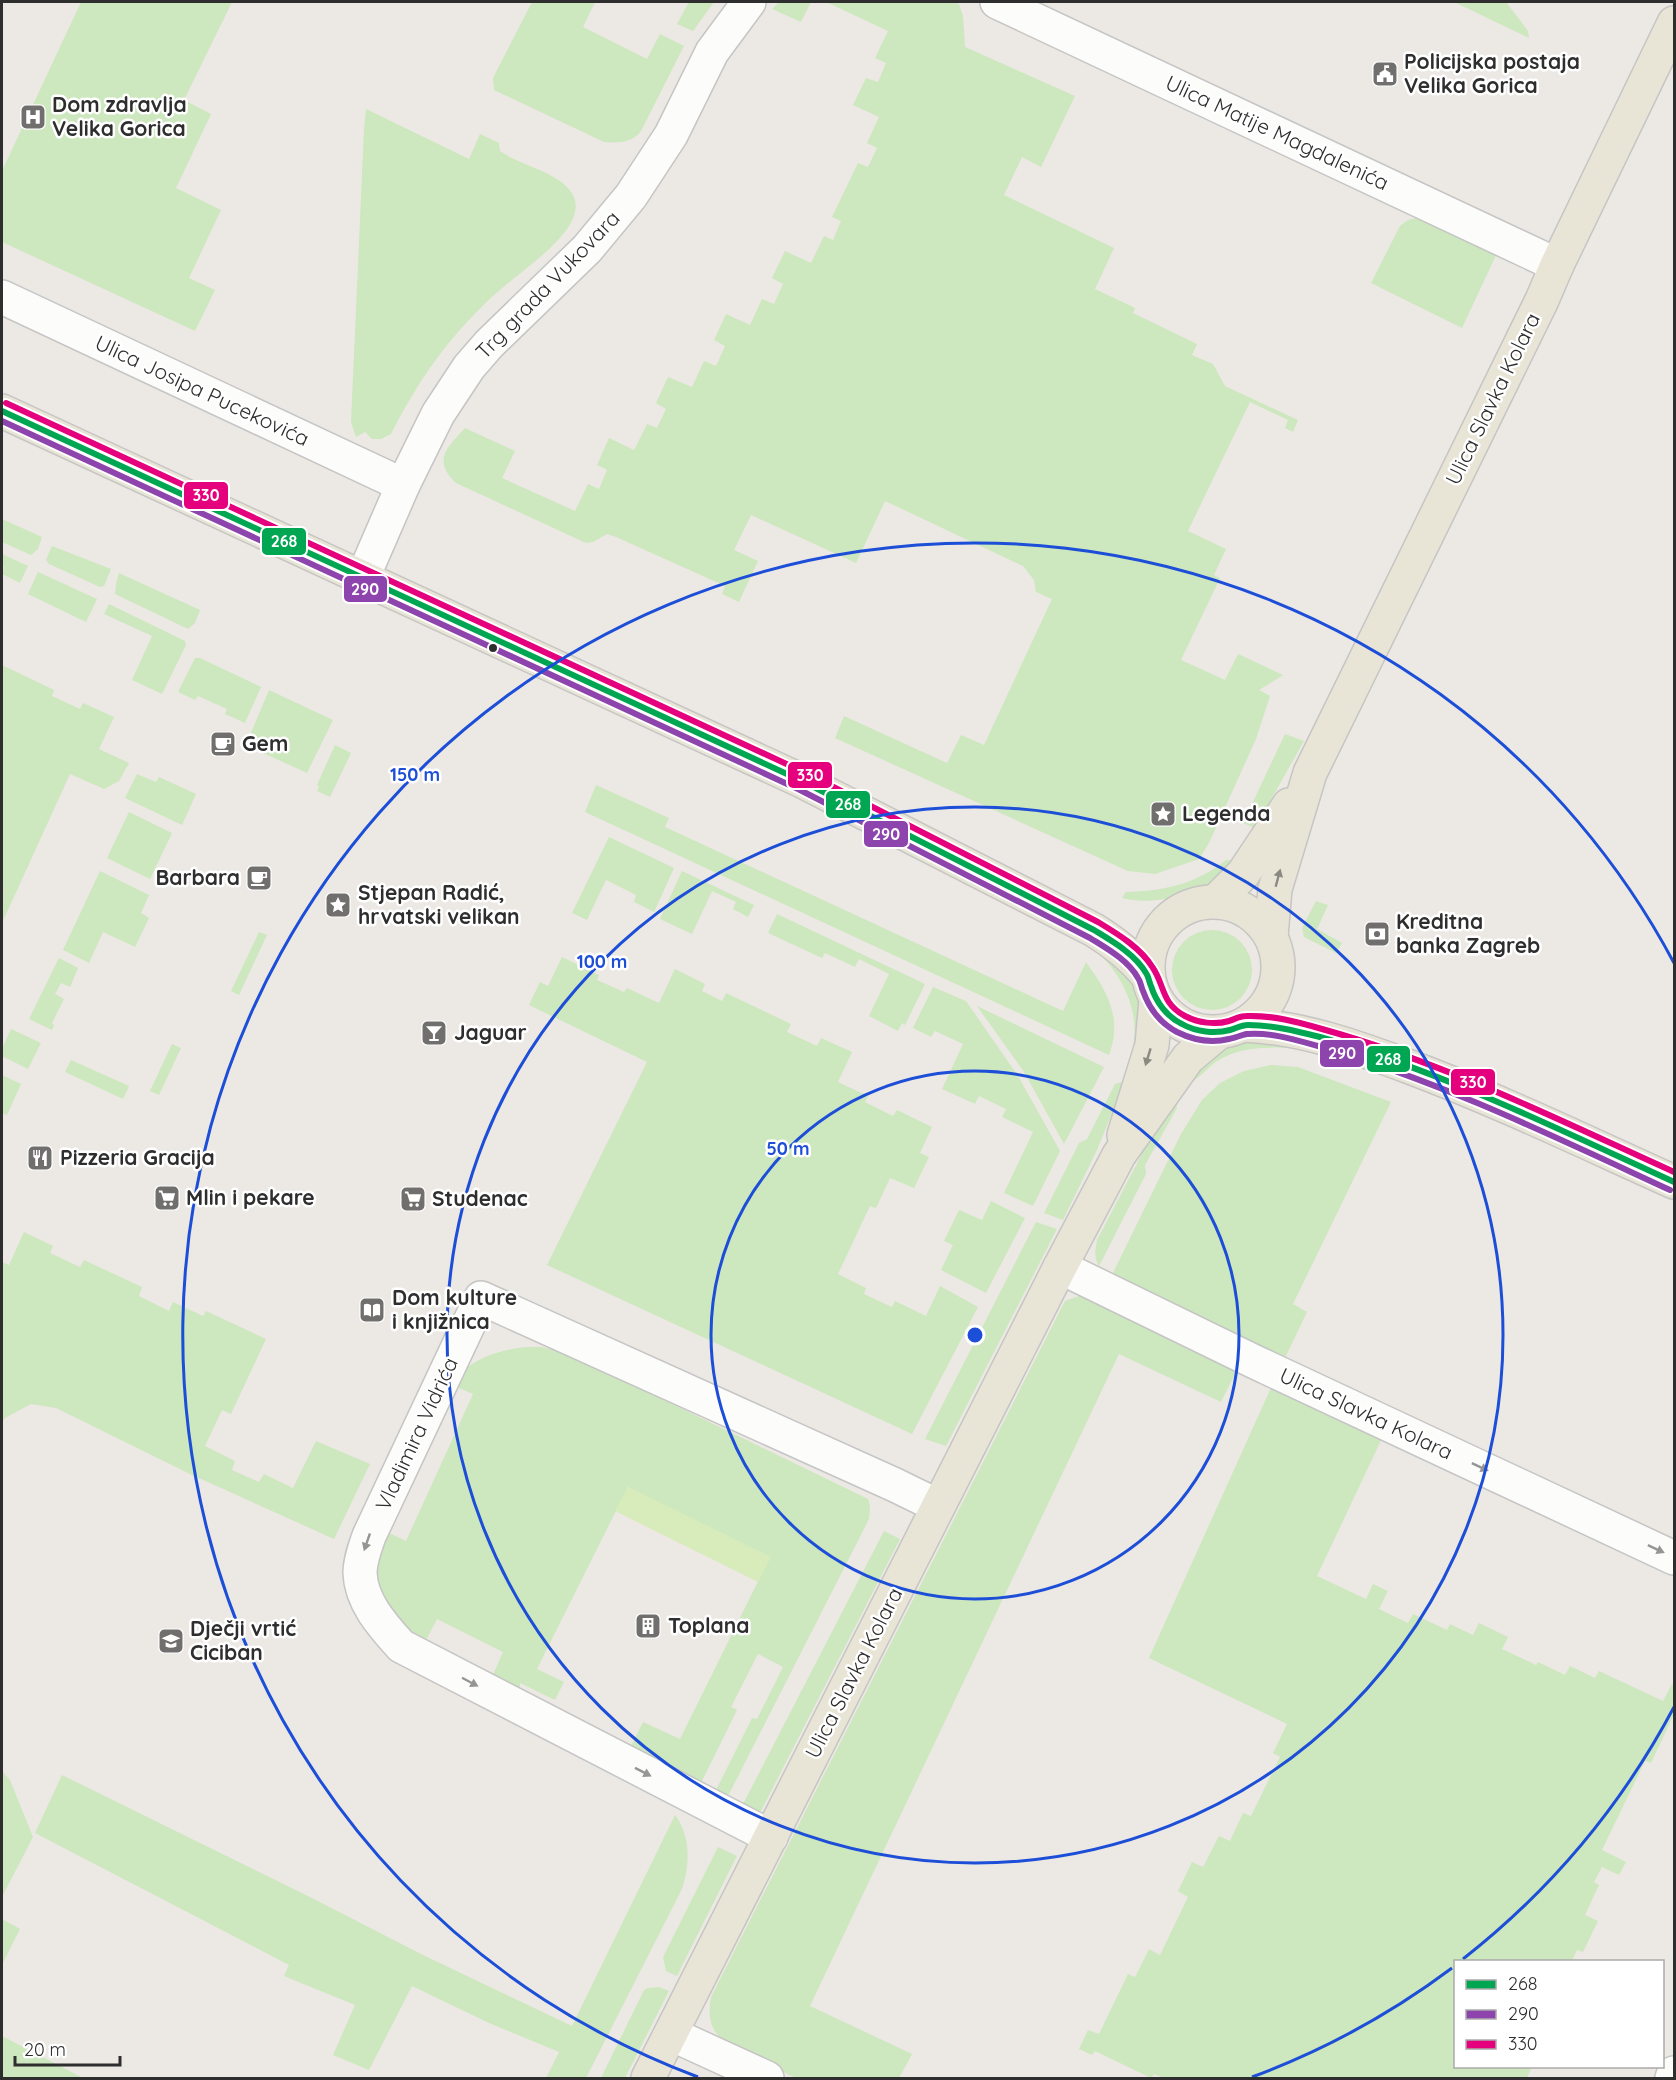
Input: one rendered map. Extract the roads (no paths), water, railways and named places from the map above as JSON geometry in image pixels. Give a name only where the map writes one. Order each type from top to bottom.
[{"type":"main road","name":"Ulica Slavka Kolara","points":[[1216,901],[1243,874],[1310,774],[1542,300],[1674,23]]},
{"type":"main road","points":[[2,411],[813,786],[1094,930],[1134,958],[1166,1012],[1178,1022],[1192,1029],[1269,1026],[1291,1030],[1385,1058],[1464,1088],[1674,1182]]},
{"type":"main road","name":"Ulica Slavka Kolara","points":[[1271,936],[1275,889],[1310,774]]},
{"type":"main road","points":[[1152,988],[1148,957],[1153,939],[1164,923],[1185,907],[1216,901],[1233,904],[1249,912],[1271,936],[1276,948],[1278,962],[1275,988],[1257,1016],[1231,1029]]},
{"type":"main road","name":"Ulica Slavka Kolara","points":[[1119,1155],[1152,1045],[1152,988]]},
{"type":"main road","name":"Ulica Slavka Kolara","points":[[648,2079],[938,1506],[1119,1155],[1188,1058],[1231,1029]]},
{"type":"street","name":"Trg grada Vukovara","points":[[363,577],[403,485],[438,414],[469,367],[489,344],[587,249],[632,196],[671,135],[712,52],[749,2]]},
{"type":"street","name":"Ulica Matije Magdalenića","points":[[997,2],[1557,265]]},
{"type":"street","name":"Ulica Josipa Pucekovića","points":[[2,297],[403,485]]},
{"type":"street","name":"Ulica Slavka Kolara","points":[[1060,1267],[1255,1362],[1674,1558]]},
{"type":"street","name":"Vladimira Vidrića","points":[[771,1837],[402,1646],[383,1626],[371,1608],[360,1574],[369,1536],[480,1299],[938,1506]]},
{"type":"street","points":[[671,2034],[767,2079]]},
{"type":"street","points":[[1672,2079],[1674,2073]]},
{"type":"place","name":"Policijska postaja Velika Gorica","points":[[1385,74]]},
{"type":"place","name":"Dom zdravlja Velika Gorica","points":[[33,117]]},
{"type":"place","name":"Gem","points":[[223,744]]},
{"type":"place","name":"Legenda","points":[[1163,814]]},
{"type":"place","name":"Barbara","points":[[259,878]]},
{"type":"place","name":"Stjepan Radić, hrvatski velikan","points":[[338,905]]},
{"type":"place","name":"Kreditna banka Zagreb","points":[[1377,934]]},
{"type":"place","name":"Jaguar","points":[[434,1033]]},
{"type":"place","name":"Pizzeria Gracija","points":[[40,1158]]},
{"type":"place","name":"Mlin i pekare","points":[[167,1198]]},
{"type":"place","name":"Studenac","points":[[413,1199]]},
{"type":"place","name":"Dom kulture i knjižnica","points":[[372,1310]]},
{"type":"place","name":"Toplana","points":[[648,1626]]},
{"type":"place","name":"Dječji vrtić Ciciban","points":[[171,1641]]}]
